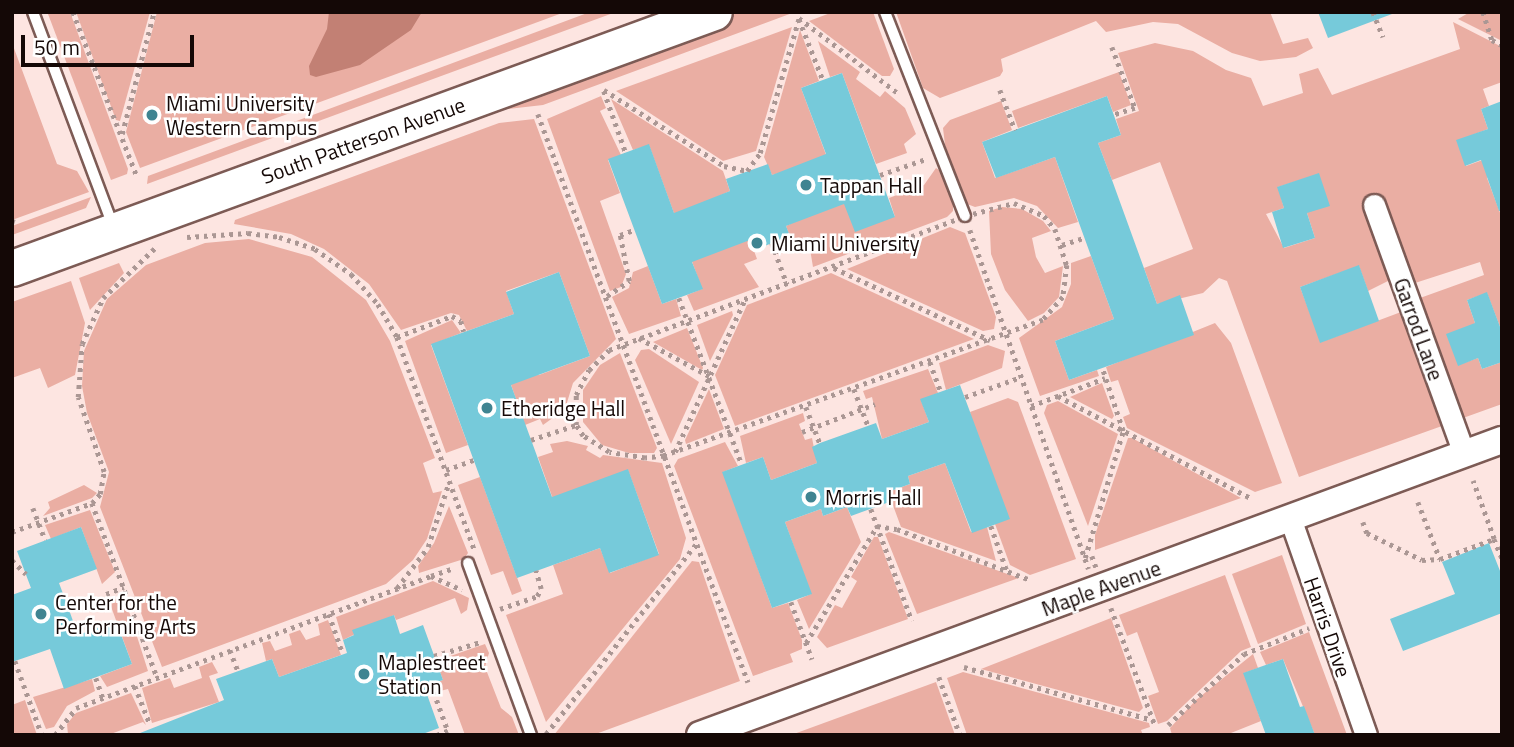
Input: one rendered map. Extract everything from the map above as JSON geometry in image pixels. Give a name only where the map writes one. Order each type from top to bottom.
[{"type":"highway","name":"South Patterson Avenue","points":[[12,268],[110,220],[646,12]]},
{"type":"highway","name":"South Patterson Avenue","points":[[13,228],[110,220],[714,12]]},
{"type":"street","name":"Garrod Lane","points":[[1374,205],[1464,454]]},
{"type":"street","name":"Maple Avenue","points":[[700,735],[1502,440]]},
{"type":"street","name":"Harris Drive","points":[[1290,518],[1366,735]]},
{"type":"lane","points":[[33,12],[110,220]]},
{"type":"lane","points":[[885,12],[965,216]]},
{"type":"lane","points":[[473,561],[481,600],[531,735]]},
{"type":"path","points":[[73,12],[137,176]]},
{"type":"path","points":[[122,134],[154,12]]},
{"type":"path","points":[[1373,12],[1383,37]]},
{"type":"path","points":[[1483,12],[1492,40],[1502,46]]},
{"type":"path","points":[[799,18],[924,112]]},
{"type":"path","points":[[799,18],[823,80]]},
{"type":"path","points":[[626,153],[604,90],[724,166],[747,172],[760,153],[799,18]]},
{"type":"path","points":[[1112,47],[1135,108],[1114,115]]},
{"type":"path","points":[[1000,90],[1015,130]]},
{"type":"path","points":[[538,114],[748,682]]},
{"type":"path","points":[[880,175],[940,154]]},
{"type":"path","points":[[1014,203],[1044,216],[1062,245],[1068,282],[1056,311],[1008,334],[664,456],[609,452],[583,436],[576,425],[573,410],[582,381],[598,360],[624,343],[834,268],[965,216],[1014,203]]},
{"type":"path","points":[[964,667],[1154,723],[1100,588],[1085,559],[965,216]]},
{"type":"path","points":[[607,296],[629,281],[620,236],[634,230]]},
{"type":"path","points":[[175,239],[247,233],[315,249],[351,274],[378,304],[397,337],[446,470],[473,561]]},
{"type":"path","points":[[1062,245],[1084,238]]},
{"type":"path","points":[[12,532],[92,502],[100,494],[104,472],[78,397],[82,344],[103,298],[163,240]]},
{"type":"path","points":[[772,243],[787,284]]},
{"type":"path","points":[[834,268],[990,340]]},
{"type":"path","points":[[679,298],[690,320],[742,465]]},
{"type":"path","points":[[674,452],[744,299]]},
{"type":"path","points":[[397,337],[452,316],[461,321],[464,332]]},
{"type":"path","points":[[639,338],[701,376],[710,376]]},
{"type":"path","points":[[930,362],[941,392]]},
{"type":"path","points":[[1085,559],[1123,431],[1101,368]]},
{"type":"path","points":[[965,397],[1021,377]]},
{"type":"path","points":[[1031,406],[1105,378]]},
{"type":"path","points":[[855,389],[868,426]]},
{"type":"path","points":[[1058,396],[1251,498]]},
{"type":"path","points":[[802,432],[875,404]]},
{"type":"path","points":[[806,407],[820,443]]},
{"type":"path","points":[[531,440],[576,425]]},
{"type":"path","points":[[446,470],[474,460]]},
{"type":"path","points":[[396,589],[428,547],[449,480]]},
{"type":"path","points":[[1473,481],[1501,554]]},
{"type":"path","points":[[92,502],[157,677]]},
{"type":"path","points":[[1418,502],[1440,559]]},
{"type":"path","points":[[33,508],[46,540]]},
{"type":"path","points":[[871,509],[912,621]]},
{"type":"path","points":[[1363,522],[1367,533],[1422,560],[1440,559],[1494,539]]},
{"type":"path","points":[[877,526],[897,529],[1028,579]]},
{"type":"path","points":[[806,643],[877,526]]},
{"type":"path","points":[[991,526],[1007,571]]},
{"type":"path","points":[[544,735],[696,543]]},
{"type":"path","points":[[12,560],[26,574]]},
{"type":"path","points":[[486,615],[537,596],[541,589],[537,571]]},
{"type":"path","points":[[55,735],[76,708],[431,576],[481,600]]},
{"type":"path","points":[[106,594],[124,587]]},
{"type":"path","points":[[791,602],[812,659]]},
{"type":"path","points":[[329,614],[344,654]]},
{"type":"path","points":[[1168,725],[1244,654],[1326,621]]},
{"type":"path","points":[[434,656],[495,637]]},
{"type":"path","points":[[230,650],[238,671]]},
{"type":"path","points":[[15,662],[42,735]]},
{"type":"path","points":[[939,677],[960,735]]},
{"type":"path","points":[[96,678],[103,698]]},
{"type":"path","points":[[431,684],[448,731],[438,735]]},
{"type":"path","points":[[135,685],[150,724]]},
{"type":"path","points":[[60,727],[63,735]]},
{"type":"shaded area","points":[[70,12],[128,169],[127,174],[111,180],[48,14]]},
{"type":"shaded area","points":[[76,12],[150,12],[120,121],[116,120]]},
{"type":"shaded area","points":[[157,12],[565,12],[140,168],[126,132]]},
{"type":"shaded area","points":[[329,12],[422,12],[411,30],[360,65],[316,77],[310,75],[309,66],[327,29]]},
{"type":"shaded area","points":[[590,12],[616,12],[147,184],[148,176]]},
{"type":"shaded area","points":[[740,12],[795,12],[543,105],[499,110],[169,231],[163,225]]},
{"type":"shaded area","points":[[833,12],[873,12],[894,69],[890,76],[882,76],[809,21]]},
{"type":"shaded area","points":[[896,12],[1270,12],[1283,44],[1308,38],[1313,48],[1296,57],[1260,61],[1232,53],[1178,24],[1153,22],[1106,32],[1096,21],[1001,59],[1003,71],[1000,76],[940,98],[923,88]]},
{"type":"shaded area","points":[[1470,12],[1502,12],[1502,41],[1458,19]]},
{"type":"shaded area","points":[[1453,22],[1502,47],[1502,82],[1483,89],[1489,106],[1481,109],[1488,129],[1457,141],[1466,166],[1502,153],[1487,178],[1502,218],[1502,332],[1487,293],[1467,300],[1475,323],[1458,365],[1478,358],[1482,369],[1502,362],[1502,404],[1463,418],[1420,298],[1484,275],[1480,262],[1415,283],[1381,197],[1364,204],[1390,280],[1368,291],[1359,266],[1300,287],[1321,342],[1401,312],[1442,426],[1299,477],[1227,281],[1219,278],[1203,293],[1157,304],[1144,268],[1193,249],[1160,162],[1112,180],[1098,143],[1121,135],[1116,119],[1139,111],[1118,53],[1155,43],[1193,51],[1226,70],[1251,78],[1263,106],[1303,93],[1299,74],[1318,68],[1332,95],[1460,49]],"holes":[[[1319,174],[1307,213],[1315,238],[1284,248],[1266,214],[1284,208],[1278,187]]]},
{"type":"shaded area","points":[[792,27],[756,151],[723,161],[616,91]]},
{"type":"shaded area","points":[[800,30],[819,81],[801,88],[828,160],[772,175],[764,157]]},
{"type":"shaded area","points":[[818,41],[860,72],[856,79],[880,97],[885,91],[905,108],[916,134],[904,144],[907,153],[876,164],[842,73],[830,77]]},
{"type":"shaded area","points":[[12,43],[57,164],[77,171],[89,192],[12,220]]},
{"type":"shaded area","points":[[1119,72],[1131,105],[1113,112],[1107,96],[1018,128],[1012,111]]},
{"type":"shaded area","points":[[601,96],[606,108],[600,111],[621,155],[608,160],[620,193],[600,201],[626,274],[621,287],[610,291],[547,119]]},
{"type":"shaded area","points":[[611,99],[723,171],[730,191],[675,216],[649,145],[633,150]]},
{"type":"shaded area","points":[[1001,101],[1012,130],[982,142],[995,178],[1055,157],[1078,222],[1058,228],[1037,206],[1014,198],[975,207],[967,204],[945,145],[943,128],[950,120]]},
{"type":"shaded area","points":[[534,119],[616,339],[573,383],[565,409],[543,425],[540,419],[525,425],[508,376],[539,375],[590,356],[559,272],[506,291],[514,314],[467,331],[459,315],[451,313],[401,330],[369,284],[324,249],[291,234],[234,224],[235,220],[499,123]]},
{"type":"shaded area","points":[[936,168],[942,172],[953,200],[953,211],[947,217],[813,267],[808,237],[792,242],[786,226],[843,199],[895,217],[889,198],[924,185]]},
{"type":"shaded area","points":[[91,197],[86,208],[12,235],[12,226]]},
{"type":"shaded area","points":[[1002,207],[1022,209],[1043,221],[1051,231],[1032,238],[1036,257],[1045,273],[1063,266],[1059,297],[1044,313],[1028,321],[1005,290],[991,254],[989,211]]},
{"type":"shaded area","points":[[950,227],[965,233],[996,317],[994,329],[983,331],[847,269]]},
{"type":"shaded area","points":[[249,239],[312,257],[366,300],[390,341],[435,458],[423,463],[433,493],[442,491],[427,539],[413,560],[386,584],[162,667],[100,507],[109,472],[87,413],[82,386],[84,351],[107,299],[146,265],[205,243]]},
{"type":"shaded area","points":[[750,240],[757,259],[744,264],[759,287],[694,311],[687,295],[702,289],[690,256]]},
{"type":"shaded area","points":[[1091,256],[1114,319],[1055,341],[1069,380],[1097,370],[1099,376],[1040,396],[1019,338],[1062,307],[1071,284],[1071,263]]},
{"type":"shaded area","points":[[119,263],[124,273],[90,310],[79,278]]},
{"type":"shaded area","points":[[648,266],[662,304],[676,299],[681,316],[629,334],[612,297],[629,288],[633,272]]},
{"type":"shaded area","points":[[831,273],[974,339],[735,426],[715,375],[747,305]]},
{"type":"shaded area","points":[[71,281],[85,323],[75,375],[48,388],[40,368],[12,378],[12,302]]},
{"type":"shaded area","points":[[732,311],[733,315],[710,361],[697,325]]},
{"type":"shaded area","points":[[452,320],[461,333],[431,345],[468,445],[446,453],[405,341]]},
{"type":"shaded area","points":[[1215,323],[1231,343],[1282,483],[1255,492],[1127,428],[1123,417],[1130,414],[1118,380],[1111,382],[1106,367]]},
{"type":"shaded area","points":[[687,328],[703,368],[702,370],[653,342]]},
{"type":"shaded area","points":[[988,345],[1005,351],[1002,368],[946,390],[939,363]]},
{"type":"shaded area","points":[[649,349],[699,382],[671,444],[635,360],[641,350]]},
{"type":"shaded area","points":[[620,353],[657,448],[654,453],[629,453],[602,445],[583,422],[583,390],[600,365]]},
{"type":"shaded area","points":[[928,369],[938,393],[921,400],[929,422],[882,439],[872,397],[866,399],[863,391]]},
{"type":"shaded area","points":[[1102,383],[1114,416],[1112,419],[1070,397]]},
{"type":"shaded area","points":[[709,389],[724,429],[686,444],[685,440]]},
{"type":"shaded area","points":[[1008,398],[1018,402],[1076,559],[1030,575],[1010,565],[995,524],[970,412]]},
{"type":"shaded area","points":[[1058,401],[1118,434],[1088,526],[1044,413],[1047,405]]},
{"type":"shaded area","points":[[803,413],[805,421],[799,424],[805,440],[812,438],[817,463],[771,480],[763,457],[746,463],[740,436]]},
{"type":"shaded area","points":[[1128,438],[1241,498],[1095,550],[1095,535]]},
{"type":"shaded area","points":[[567,441],[588,446],[586,450],[600,458],[603,455],[662,463],[686,538],[680,559],[546,722],[506,615],[563,594],[553,565],[600,548],[610,573],[659,554],[628,470],[554,502],[538,457],[553,452],[550,444]]},
{"type":"shaded area","points":[[725,442],[738,466],[723,472],[772,608],[788,603],[802,640],[802,649],[790,654],[793,662],[753,676],[674,466],[678,459]]},
{"type":"shaded area","points":[[945,463],[971,532],[987,527],[996,561],[901,527],[888,492],[910,484],[908,476]]},
{"type":"shaded area","points":[[480,477],[522,591],[512,595],[503,571],[491,575],[458,485]]},
{"type":"shaded area","points":[[84,485],[97,493],[92,498],[43,516],[50,508],[48,502]]},
{"type":"shaded area","points":[[449,506],[468,553],[464,559],[419,573],[418,566],[434,543]]},
{"type":"shaded area","points":[[847,507],[861,542],[809,629],[797,600],[811,594],[785,522],[821,509],[823,516]]},
{"type":"shaded area","points":[[90,510],[115,572],[102,584],[81,527],[51,539],[45,525]]},
{"type":"shaded area","points":[[889,532],[1019,578],[917,614],[885,534]]},
{"type":"shaded area","points":[[874,537],[878,537],[908,619],[827,648],[817,637],[835,605],[842,608],[857,581],[851,577]]},
{"type":"shaded area","points":[[1282,555],[1306,624],[1258,644],[1232,574]]},
{"type":"shaded area","points":[[692,561],[699,562],[740,681],[593,735],[554,735]]},
{"type":"shaded area","points":[[1225,575],[1251,647],[1241,651],[1167,721],[1158,724],[1148,696],[1159,692],[1137,632],[1127,636],[1119,615]]},
{"type":"shaded area","points":[[433,581],[469,598],[467,610],[461,614],[455,598],[396,620],[394,615],[343,640],[336,617]]},
{"type":"shaded area","points":[[121,598],[126,602],[148,671],[107,687],[100,676],[132,664],[109,601]]},
{"type":"shaded area","points":[[1111,618],[1143,708],[1139,712],[981,669]]},
{"type":"shaded area","points":[[328,620],[341,655],[279,677],[272,659],[266,661],[262,643],[270,641],[275,651],[292,645],[289,634],[300,630],[306,640],[320,635],[318,624]]},
{"type":"shaded area","points":[[1309,632],[1347,735],[1315,735],[1283,659],[1266,665],[1260,652]]},
{"type":"shaded area","points":[[485,644],[489,653],[485,667],[501,708],[512,717],[519,735],[465,735],[448,689],[440,691],[436,682],[443,680],[436,661]]},
{"type":"shaded area","points":[[1253,654],[1258,668],[1244,673],[1261,721],[1226,735],[1172,735],[1170,728],[1196,700]]},
{"type":"shaded area","points":[[212,662],[218,673],[209,676],[219,702],[152,723],[142,688],[170,678],[174,688],[202,678],[199,667]]},
{"type":"shaded area","points":[[963,672],[1149,723],[1150,727],[1141,730],[1143,735],[967,735],[947,678]]},
{"type":"shaded area","points":[[92,679],[95,691],[67,706],[54,727],[46,729],[33,697]]},
{"type":"shaded area","points":[[936,682],[955,735],[791,735]]},
{"type":"shaded area","points":[[131,693],[146,725],[143,722],[108,735],[68,735],[67,724],[76,713]]},
{"type":"shaded area","points":[[25,700],[37,735],[12,735],[12,705]]},
{"type":"building","points":[[1318,12],[1392,12],[1392,14],[1328,38]]},
{"type":"building","name":"Tappan Hall","points":[[842,73],[895,217],[855,232],[844,204],[786,226],[790,236],[754,250],[750,240],[692,262],[703,289],[662,304],[608,159],[649,144],[674,213],[730,191],[726,179],[768,164],[772,175],[826,154],[801,88]]},
{"type":"building","points":[[1107,96],[1121,135],[1098,143],[1157,304],[1180,295],[1194,335],[1069,380],[1055,341],[1114,319],[1055,157],[996,178],[982,142]]},
{"type":"building","points":[[1502,101],[1502,211],[1499,211],[1481,160],[1465,166],[1456,140],[1488,129],[1481,109]]},
{"type":"building","points":[[1319,173],[1330,206],[1307,213],[1315,238],[1283,248],[1272,212],[1284,208],[1277,187]]},
{"type":"building","points":[[1359,265],[1379,321],[1320,343],[1300,287]]},
{"type":"building","name":"Etheridge Hall","points":[[559,272],[590,356],[511,385],[552,497],[628,469],[659,555],[609,573],[600,548],[517,578],[431,344],[514,314],[506,292]]},
{"type":"building","points":[[1487,292],[1502,332],[1502,362],[1482,369],[1478,358],[1458,366],[1446,334],[1475,323],[1467,300]]},
{"type":"building","name":"Morris Hall","points":[[960,385],[1010,519],[972,533],[945,463],[908,476],[910,484],[888,492],[892,501],[851,516],[847,507],[823,516],[821,509],[785,522],[812,594],[772,608],[722,472],[763,457],[771,480],[817,463],[812,447],[820,443],[876,423],[882,439],[929,422],[920,399]]},
{"type":"building","name":"Center for the Performing Arts","points":[[81,527],[97,569],[59,583],[78,635],[116,621],[132,664],[64,689],[50,649],[12,662],[12,595],[31,588],[17,551]]},
{"type":"building","points":[[1489,543],[1502,576],[1502,613],[1403,651],[1390,619],[1455,594],[1442,562]]},
{"type":"building","name":"Maplestreet Station","points":[[394,615],[400,634],[423,625],[443,680],[424,686],[439,728],[420,735],[135,735],[224,700],[216,679],[272,659],[279,677],[347,653],[343,640],[354,635],[352,630]]},
{"type":"building","points":[[1283,659],[1300,707],[1304,706],[1315,735],[1266,735],[1243,673]]},
{"type":"place","name":"Miami University Western Campus","points":[[152,115]]},
{"type":"place","name":"Tappan Hall","points":[[806,185]]},
{"type":"place","name":"Miami University","points":[[757,243]]},
{"type":"place","name":"Etheridge Hall","points":[[487,408]]},
{"type":"place","name":"Morris Hall","points":[[811,497]]},
{"type":"place","name":"Center for the Performing Arts","points":[[41,614]]},
{"type":"place","name":"Maplestreet Station","points":[[364,674]]}]
